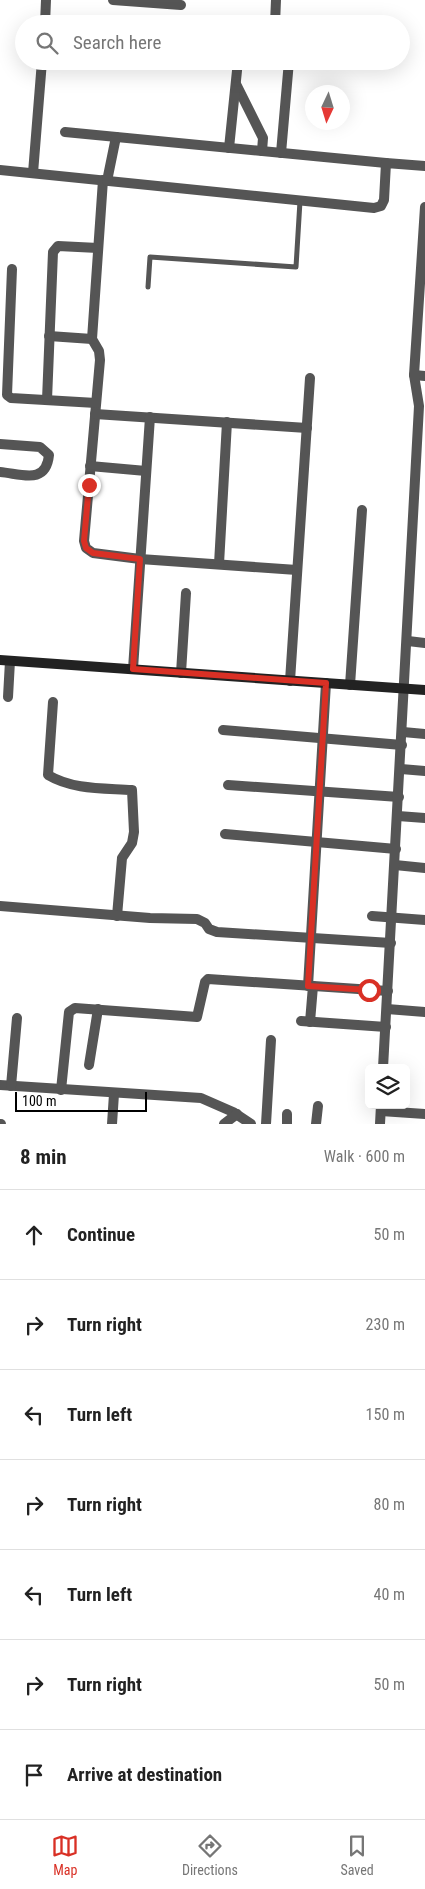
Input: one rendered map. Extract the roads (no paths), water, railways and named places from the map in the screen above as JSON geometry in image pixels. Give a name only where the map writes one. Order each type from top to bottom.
[{"type":"street","points":[[45,15],[46,0]]},
{"type":"street","points":[[113,0],[177,3]]},
{"type":"street","points":[[275,15],[276,0]]},
{"type":"street","points":[[33,173],[41,70]]},
{"type":"street","points":[[229,148],[237,70]]},
{"type":"street","points":[[281,153],[288,70]]},
{"type":"street","points":[[236,84],[263,138],[262,151]]},
{"type":"street","points":[[65,132],[386,164],[425,166]]},
{"type":"street","points":[[116,137],[105,180],[98,248],[92,339],[100,360],[84,541],[86,548],[93,553],[140,559],[297,570]]},
{"type":"street","points":[[0,170],[374,208],[381,206],[384,200],[386,164]]},
{"type":"street","points":[[384,1064],[406,689],[419,406],[414,375],[422,292],[425,207]]},
{"type":"street","points":[[47,400],[55,248],[98,248]]},
{"type":"street","points":[[12,268],[7,395],[11,398],[47,400],[150,417],[306,428]]},
{"type":"street","points":[[49,336],[92,339]]},
{"type":"street","points":[[414,375],[425,376]]},
{"type":"street","points":[[290,680],[310,378]]},
{"type":"street","points":[[133,669],[150,417]]},
{"type":"street","points":[[219,564],[227,422]]},
{"type":"street","points":[[0,444],[40,447],[49,455],[48,467],[37,476],[0,472]]},
{"type":"street","points":[[90,466],[146,470]]},
{"type":"street","points":[[350,685],[362,510]]},
{"type":"street","points":[[181,673],[186,593]]},
{"type":"street","points":[[408,641],[425,642]]},
{"type":"street","points":[[8,697],[5,660],[425,690]]},
{"type":"street","points":[[326,683],[311,938],[311,986],[305,1022],[386,1027]]},
{"type":"street","points":[[53,702],[48,775],[83,787],[132,790],[134,832],[132,842],[122,858],[117,916]]},
{"type":"street","points":[[223,730],[402,745]]},
{"type":"street","points":[[403,732],[425,734]]},
{"type":"street","points":[[401,769],[425,770]]},
{"type":"street","points":[[228,784],[399,797]]},
{"type":"street","points":[[398,816],[425,818]]},
{"type":"street","points":[[225,834],[396,849]]},
{"type":"street","points":[[395,865],[425,868]]},
{"type":"street","points":[[0,906],[117,916],[197,919],[209,929],[217,932],[391,943]]},
{"type":"street","points":[[372,916],[425,920]]},
{"type":"street","points":[[61,1090],[69,1012],[75,1008],[197,1018],[205,982],[208,979],[388,992]]},
{"type":"street","points":[[89,1065],[98,1009]]},
{"type":"street","points":[[387,1009],[425,1012]]},
{"type":"street","points":[[11,1086],[17,1018]]},
{"type":"street","points":[[266,1124],[271,1040]]},
{"type":"street","points":[[0,1085],[114,1094],[201,1098],[237,1114],[251,1124]]},
{"type":"street","points":[[112,1124],[114,1094]]},
{"type":"street","points":[[316,1124],[318,1106]]},
{"type":"street","points":[[380,1124],[381,1109]]},
{"type":"street","points":[[388,1109],[425,1114]]},
{"type":"street","points":[[224,1124],[237,1114]]},
{"type":"lane","points":[[148,287],[150,257],[296,267],[300,201]]}]
